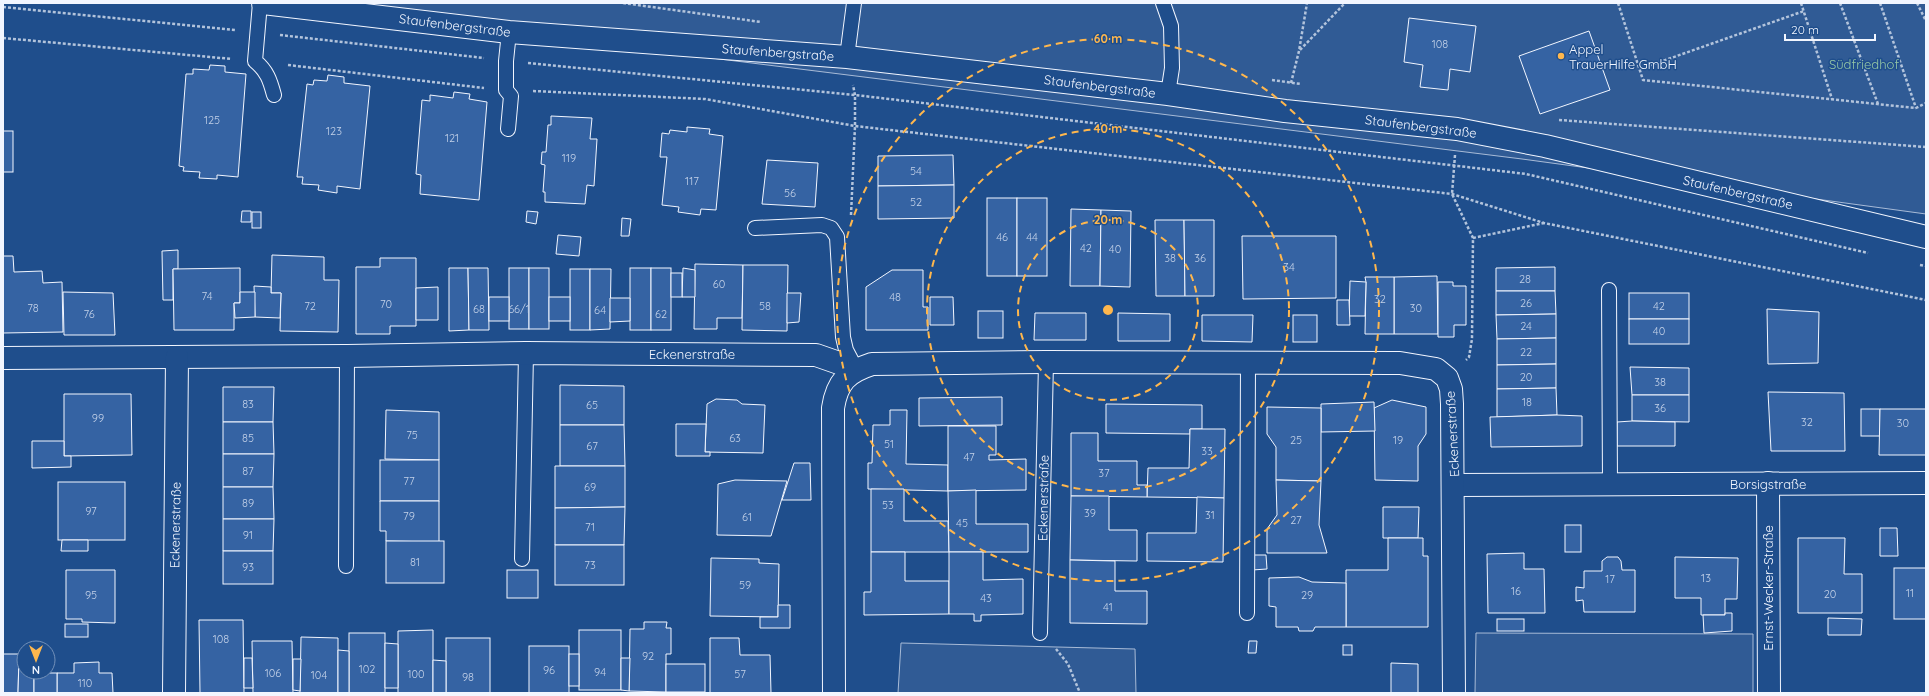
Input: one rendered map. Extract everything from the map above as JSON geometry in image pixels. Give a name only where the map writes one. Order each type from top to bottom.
[{"type":"street","name":"Staufenbergstraße","points":[[263,3],[508,32],[847,57],[1168,94],[1285,111],[1457,129],[1545,146],[1926,237]]},
{"type":"street","name":"Eckenerstraße","points":[[3,358],[347,356],[526,353],[816,355],[856,369],[872,364],[1046,362],[1400,363],[1436,369],[1447,378],[1451,389],[1452,404],[1454,485],[1454,693]]},
{"type":"street","name":"Eckenerstraße","points":[[174,693],[177,357]]},
{"type":"street","points":[[834,693],[833,408],[836,392],[846,377],[856,369]]},
{"type":"street","name":"Ernst-Wecker-Straße","points":[[1768,483],[1769,693]]},
{"type":"street","name":"Borsigstraße","points":[[1454,485],[1926,483]]},
{"type":"lane","points":[[260,3],[255,61],[263,67],[270,78],[274,95]]},
{"type":"lane","points":[[847,57],[854,3]]},
{"type":"lane","points":[[1163,3],[1171,26],[1172,68],[1168,94]]},
{"type":"lane","points":[[508,32],[506,90],[511,96],[508,129]]},
{"type":"lane","points":[[755,228],[822,225],[831,228],[837,237],[846,350],[856,369]]},
{"type":"lane","points":[[1609,290],[1610,484]]},
{"type":"lane","points":[[522,559],[526,353]]},
{"type":"lane","points":[[346,566],[347,356]]},
{"type":"lane","name":"Eckenerstraße","points":[[1040,633],[1046,362]]},
{"type":"lane","points":[[1247,613],[1248,362]]},
{"type":"path","points":[[1285,111],[1299,51],[1307,3]]},
{"type":"path","points":[[1299,51],[1345,3]]},
{"type":"path","points":[[1618,3],[1643,80],[1916,108],[1926,103]]},
{"type":"path","points":[[1801,3],[1832,99]]},
{"type":"path","points":[[1840,3],[1878,104]]},
{"type":"path","points":[[1880,3],[1916,108]]},
{"type":"path","points":[[1917,3],[1926,21]]},
{"type":"path","points":[[3,7],[258,32],[506,61],[855,95],[1526,174],[1872,254]]},
{"type":"path","points":[[1640,69],[1804,11]]},
{"type":"path","points":[[3,38],[255,61],[506,90],[705,99],[855,126],[1452,194],[1544,223],[1926,300]]},
{"type":"path","points":[[837,237],[848,227],[851,217],[855,95],[847,57]]},
{"type":"path","points":[[1447,378],[1460,369],[1469,357],[1472,339],[1473,238],[1452,194],[1457,129]]},
{"type":"path","points":[[1473,238],[1544,223]]},
{"type":"path","points":[[1918,265],[1926,266]]},
{"type":"path","points":[[1040,633],[1068,664],[1080,693]]},
{"type":"green space","name":"Südfriedhof","points":[[270,3],[1926,3],[1926,214],[1522,159]]},
{"type":"green space","points":[[1476,633],[1753,634],[1753,693],[1475,693]]},
{"type":"green space","points":[[901,643],[1135,649],[1136,693],[898,693]]},
{"type":"building","points":[[1409,18],[1476,26],[1470,72],[1450,69],[1448,90],[1420,87],[1423,65],[1404,62]]},
{"type":"building","points":[[1589,31],[1610,90],[1540,114],[1519,56]]},
{"type":"building","points":[[210,65],[225,66],[225,72],[246,74],[238,177],[217,175],[217,179],[199,178],[200,172],[183,171],[184,167],[179,166],[186,74],[193,74],[193,69],[209,70]]},
{"type":"building","points":[[328,75],[344,77],[344,83],[370,86],[360,189],[337,186],[337,193],[318,190],[319,185],[302,184],[303,177],[297,177],[307,84],[313,85],[314,80],[327,81]]},
{"type":"building","points":[[454,92],[470,94],[469,99],[487,102],[479,200],[420,194],[421,175],[416,174],[422,100],[430,101],[430,95],[453,98]]},
{"type":"building","points":[[551,116],[592,118],[590,139],[597,139],[594,186],[587,185],[585,204],[545,202],[545,192],[543,192],[545,165],[541,164],[542,152],[546,152],[548,125],[551,125]]},
{"type":"building","points":[[687,127],[710,129],[709,134],[723,136],[716,210],[701,209],[700,215],[678,212],[679,207],[662,205],[667,157],[660,157],[662,133],[669,134],[670,130],[687,132]]},
{"type":"building","points":[[3,131],[13,131],[13,172],[3,172]]},
{"type":"building","points":[[953,155],[954,185],[878,186],[878,156]]},
{"type":"building","points":[[767,160],[818,163],[815,207],[762,204]]},
{"type":"building","points":[[954,185],[954,218],[878,219],[878,186]]},
{"type":"building","points":[[987,198],[1017,198],[1017,276],[987,276]]},
{"type":"building","points":[[1017,198],[1047,198],[1047,276],[1017,276]]},
{"type":"building","points":[[1071,209],[1101,210],[1100,286],[1070,286]]},
{"type":"building","points":[[1101,210],[1131,211],[1130,287],[1100,286]]},
{"type":"building","points":[[242,211],[251,211],[251,222],[241,222]]},
{"type":"building","points":[[527,211],[538,212],[536,224],[526,222]]},
{"type":"building","points":[[252,212],[261,212],[261,228],[252,228]]},
{"type":"building","points":[[622,218],[631,219],[629,236],[621,236]]},
{"type":"building","points":[[1155,220],[1184,220],[1185,296],[1156,296]]},
{"type":"building","points":[[1184,220],[1214,220],[1214,296],[1185,296]]},
{"type":"building","points":[[558,235],[581,237],[579,256],[556,254]]},
{"type":"building","points":[[1242,236],[1336,236],[1336,298],[1243,299]]},
{"type":"building","points":[[178,250],[178,269],[173,269],[173,300],[163,300],[162,251]]},
{"type":"building","points":[[272,255],[324,257],[324,280],[339,280],[338,332],[280,331],[281,293],[271,293]]},
{"type":"building","points":[[3,256],[13,256],[14,272],[42,271],[43,283],[62,282],[63,332],[3,333]]},
{"type":"building","points":[[380,258],[416,258],[416,326],[390,326],[390,334],[356,334],[356,267],[380,267]]},
{"type":"building","points":[[695,264],[743,265],[742,318],[717,318],[717,329],[694,329]]},
{"type":"building","points":[[743,265],[788,265],[787,331],[742,330]]},
{"type":"building","points":[[1555,267],[1555,291],[1496,291],[1496,268]]},
{"type":"building","points":[[240,268],[240,303],[234,303],[234,330],[174,330],[173,269]]},
{"type":"building","points":[[449,268],[468,268],[469,330],[449,331]]},
{"type":"building","points":[[468,268],[488,268],[489,330],[469,330]]},
{"type":"building","points":[[509,268],[529,268],[529,329],[509,329]]},
{"type":"building","points":[[529,268],[549,268],[549,329],[529,329]]},
{"type":"building","points":[[630,268],[651,268],[651,330],[630,330]]},
{"type":"building","points":[[651,268],[671,268],[671,330],[651,330]]},
{"type":"building","points":[[683,268],[695,270],[695,297],[682,297]]},
{"type":"building","points":[[570,269],[590,269],[590,330],[570,330]]},
{"type":"building","points":[[590,269],[611,269],[610,329],[590,330]]},
{"type":"building","points":[[892,270],[923,270],[923,307],[928,307],[928,330],[866,330],[866,287]]},
{"type":"building","points":[[671,273],[682,273],[682,297],[671,297]]},
{"type":"building","points":[[1437,276],[1438,334],[1394,334],[1394,277]]},
{"type":"building","points":[[1365,277],[1394,277],[1394,334],[1365,334]]},
{"type":"building","points":[[1350,281],[1366,282],[1365,316],[1349,316]]},
{"type":"building","points":[[1438,282],[1453,282],[1453,286],[1466,286],[1466,325],[1454,325],[1454,337],[1438,337]]},
{"type":"building","points":[[254,286],[271,287],[271,293],[281,293],[280,318],[255,317]]},
{"type":"building","points":[[438,287],[438,320],[416,320],[416,288]]},
{"type":"building","points":[[1496,291],[1555,291],[1556,314],[1496,315]]},
{"type":"building","points":[[63,292],[113,293],[115,335],[64,335]]},
{"type":"building","points":[[240,292],[255,292],[255,317],[235,318],[234,303],[240,303]]},
{"type":"building","points":[[787,293],[801,293],[799,322],[787,323]]},
{"type":"building","points":[[1629,293],[1689,293],[1689,319],[1629,319]]},
{"type":"building","points":[[489,297],[509,297],[509,321],[489,321]]},
{"type":"building","points":[[549,297],[570,297],[570,321],[549,321]]},
{"type":"building","points":[[930,297],[953,297],[954,325],[930,325]]},
{"type":"building","points":[[610,298],[630,298],[630,321],[610,322]]},
{"type":"building","points":[[1337,300],[1349,300],[1350,325],[1337,325]]},
{"type":"building","points":[[1767,309],[1819,312],[1818,363],[1768,364]]},
{"type":"building","points":[[978,311],[1003,311],[1003,338],[978,338]]},
{"type":"building","points":[[1035,313],[1086,313],[1086,340],[1034,340]]},
{"type":"building","points":[[1118,313],[1170,314],[1170,341],[1118,341]]},
{"type":"building","points":[[1556,314],[1556,338],[1497,339],[1496,315]]},
{"type":"building","points":[[1202,315],[1253,315],[1252,342],[1202,341]]},
{"type":"building","points":[[1293,315],[1317,315],[1317,342],[1293,342]]},
{"type":"building","points":[[1629,319],[1689,319],[1689,344],[1629,344]]},
{"type":"building","points":[[1556,338],[1556,364],[1497,365],[1497,339]]},
{"type":"building","points":[[1556,364],[1556,388],[1497,389],[1497,365]]},
{"type":"building","points":[[1630,367],[1689,368],[1689,395],[1632,395]]},
{"type":"building","points":[[560,385],[624,386],[624,425],[560,425]]},
{"type":"building","points":[[223,387],[274,387],[273,422],[223,422]]},
{"type":"building","points":[[1556,388],[1557,415],[1497,417],[1497,389]]},
{"type":"building","points":[[1768,392],[1844,393],[1845,451],[1771,451]]},
{"type":"building","points":[[64,394],[131,394],[132,455],[64,456]]},
{"type":"building","points":[[1632,395],[1689,395],[1689,422],[1632,421]]},
{"type":"building","points":[[1002,397],[1002,425],[919,426],[919,398]]},
{"type":"building","points":[[716,399],[737,400],[742,404],[765,405],[763,453],[705,452],[707,404]]},
{"type":"building","points":[[1392,400],[1426,407],[1426,434],[1418,446],[1418,481],[1375,480],[1374,408]]},
{"type":"building","points":[[1374,402],[1375,431],[1321,432],[1321,404]]},
{"type":"building","points":[[1106,404],[1202,405],[1202,429],[1190,429],[1190,434],[1106,433]]},
{"type":"building","points":[[1267,407],[1321,408],[1321,481],[1276,480],[1276,447],[1267,434]]},
{"type":"building","points":[[1861,409],[1880,409],[1880,436],[1861,436]]},
{"type":"building","points":[[1880,409],[1926,409],[1926,455],[1879,455]]},
{"type":"building","points":[[386,410],[439,412],[439,460],[385,459]]},
{"type":"building","points":[[890,410],[907,410],[906,464],[948,465],[948,491],[868,489],[868,463],[872,463],[873,425],[890,425]]},
{"type":"building","points":[[1557,415],[1582,416],[1582,446],[1491,447],[1490,417]]},
{"type":"building","points":[[223,422],[273,422],[274,454],[223,454]]},
{"type":"building","points":[[1617,422],[1675,422],[1675,446],[1617,446]]},
{"type":"building","points":[[676,424],[706,424],[705,452],[710,452],[710,456],[676,456]]},
{"type":"building","points":[[560,425],[624,425],[625,466],[560,466]]},
{"type":"building","points":[[948,426],[996,426],[996,455],[989,455],[989,460],[1026,459],[1026,490],[948,491]]},
{"type":"building","points":[[1190,429],[1225,429],[1224,498],[1147,497],[1148,468],[1189,468]]},
{"type":"building","points":[[1071,433],[1098,433],[1098,461],[1137,461],[1137,485],[1147,485],[1147,497],[1071,496]]},
{"type":"building","points":[[32,441],[64,441],[64,456],[71,456],[71,467],[32,468]]},
{"type":"building","points":[[223,454],[274,454],[273,487],[223,487]]},
{"type":"building","points":[[380,460],[439,460],[439,501],[380,501]]},
{"type":"building","points":[[794,463],[810,463],[811,500],[782,500]]},
{"type":"building","points":[[555,466],[625,466],[625,507],[555,508]]},
{"type":"building","points":[[735,480],[787,481],[771,536],[717,535],[718,484]]},
{"type":"building","points":[[1276,480],[1321,481],[1319,525],[1327,553],[1267,553],[1267,529],[1277,515]]},
{"type":"building","points":[[58,482],[125,482],[125,540],[58,540]]},
{"type":"building","points":[[223,487],[273,487],[274,519],[223,519]]},
{"type":"building","points":[[871,489],[904,489],[904,521],[948,521],[949,552],[871,552]]},
{"type":"building","points":[[976,490],[976,524],[1028,524],[1028,552],[949,552],[948,491]]},
{"type":"building","points":[[1071,496],[1109,496],[1109,530],[1137,530],[1137,561],[1070,560]]},
{"type":"building","points":[[1197,497],[1224,498],[1223,562],[1147,561],[1147,533],[1196,533]]},
{"type":"building","points":[[380,501],[439,501],[439,542],[386,541],[386,531],[380,531]]},
{"type":"building","points":[[625,507],[624,545],[555,545],[555,508]]},
{"type":"building","points":[[1383,507],[1419,507],[1418,538],[1383,538]]},
{"type":"building","points":[[223,519],[274,519],[273,551],[223,551]]},
{"type":"building","points":[[1565,525],[1581,525],[1581,552],[1565,552]]},
{"type":"building","points":[[1880,528],[1897,528],[1898,556],[1880,556]]},
{"type":"building","points":[[1388,538],[1423,538],[1423,556],[1428,556],[1428,627],[1346,627],[1346,570],[1388,570]]},
{"type":"building","points":[[1798,538],[1845,538],[1844,574],[1862,574],[1862,613],[1798,613]]},
{"type":"building","points":[[62,540],[88,540],[88,551],[61,551]]},
{"type":"building","points":[[386,541],[444,541],[444,583],[386,583]]},
{"type":"building","points":[[555,545],[624,545],[624,585],[555,585]]},
{"type":"building","points":[[223,551],[273,551],[273,584],[223,584]]},
{"type":"building","points":[[871,552],[905,552],[905,581],[949,581],[949,614],[864,615],[864,592],[871,592]]},
{"type":"building","points":[[949,552],[983,552],[983,580],[1023,579],[1023,614],[981,615],[981,621],[974,621],[974,614],[949,614]]},
{"type":"building","points":[[1524,553],[1524,569],[1544,569],[1545,613],[1488,613],[1487,554]]},
{"type":"building","points":[[1251,555],[1266,555],[1267,569],[1252,570]]},
{"type":"building","points":[[1607,557],[1618,557],[1621,561],[1622,570],[1635,570],[1635,612],[1584,612],[1583,600],[1576,601],[1576,587],[1584,588],[1584,571],[1602,571],[1602,561]]},
{"type":"building","points":[[1675,557],[1738,558],[1737,599],[1725,599],[1725,615],[1701,615],[1701,598],[1675,598]]},
{"type":"building","points":[[711,558],[759,559],[759,563],[779,564],[778,617],[710,616]]},
{"type":"building","points":[[1070,560],[1115,561],[1115,591],[1147,591],[1147,624],[1070,623]]},
{"type":"building","points":[[1894,568],[1926,568],[1926,619],[1894,619]]},
{"type":"building","points":[[66,570],[115,570],[115,623],[82,622],[82,619],[66,619]]},
{"type":"building","points":[[507,570],[538,570],[538,598],[507,598]]},
{"type":"building","points":[[1299,577],[1312,582],[1346,583],[1346,627],[1315,627],[1313,631],[1299,631],[1298,627],[1276,627],[1276,607],[1269,606],[1269,578]]},
{"type":"building","points":[[778,605],[790,605],[790,628],[760,628],[760,617],[778,617]]},
{"type":"building","points":[[1725,613],[1732,613],[1732,631],[1704,633],[1703,615],[1725,615]]},
{"type":"building","points":[[1828,618],[1862,619],[1861,635],[1828,635]]},
{"type":"building","points":[[1497,619],[1524,619],[1524,631],[1497,631]]},
{"type":"building","points":[[199,620],[243,620],[244,693],[200,693]]},
{"type":"building","points":[[644,622],[667,622],[666,628],[671,628],[671,654],[666,654],[666,692],[629,691],[630,629],[644,629]]},
{"type":"building","points":[[65,624],[88,624],[88,637],[65,637]]},
{"type":"building","points":[[433,630],[433,693],[398,693],[398,631]]},
{"type":"building","points":[[579,630],[621,630],[621,690],[579,690]]},
{"type":"building","points":[[349,633],[385,633],[385,693],[349,693]]},
{"type":"building","points":[[301,637],[338,638],[338,693],[300,693]]},
{"type":"building","points":[[446,638],[490,638],[490,693],[446,693]]},
{"type":"building","points":[[710,638],[739,638],[740,655],[770,655],[771,693],[710,693]]},
{"type":"building","points":[[252,641],[292,641],[293,693],[253,693]]},
{"type":"building","points":[[1249,641],[1257,641],[1256,653],[1248,653]]},
{"type":"building","points":[[385,643],[398,644],[398,688],[385,688]]},
{"type":"building","points":[[1343,645],[1352,645],[1352,655],[1343,655]]},
{"type":"building","points":[[529,646],[569,646],[569,693],[529,693]]},
{"type":"building","points":[[338,650],[349,651],[349,693],[338,693]]},
{"type":"building","points":[[3,654],[16,654],[16,680],[18,680],[18,693],[3,693]]},
{"type":"building","points":[[569,654],[579,654],[579,686],[569,686]]},
{"type":"building","points":[[244,658],[252,658],[253,688],[244,688]]},
{"type":"building","points":[[621,658],[630,658],[629,691],[621,690]]},
{"type":"building","points":[[293,659],[301,659],[300,691],[293,690]]},
{"type":"building","points":[[433,660],[446,661],[446,693],[433,693]]},
{"type":"building","points":[[99,662],[99,673],[112,673],[113,693],[57,693],[57,673],[74,673],[74,663]]},
{"type":"building","points":[[1391,663],[1418,664],[1418,693],[1391,693]]},
{"type":"building","points":[[666,664],[705,664],[705,692],[666,692]]},
{"type":"building","points":[[57,673],[57,693],[34,693],[34,680],[56,680]]},
{"type":"building","points":[[18,680],[34,680],[34,693],[18,693]]},
{"type":"place","name":"Appel TrauerHilfe GmbH","points":[[1561,56]]}]
